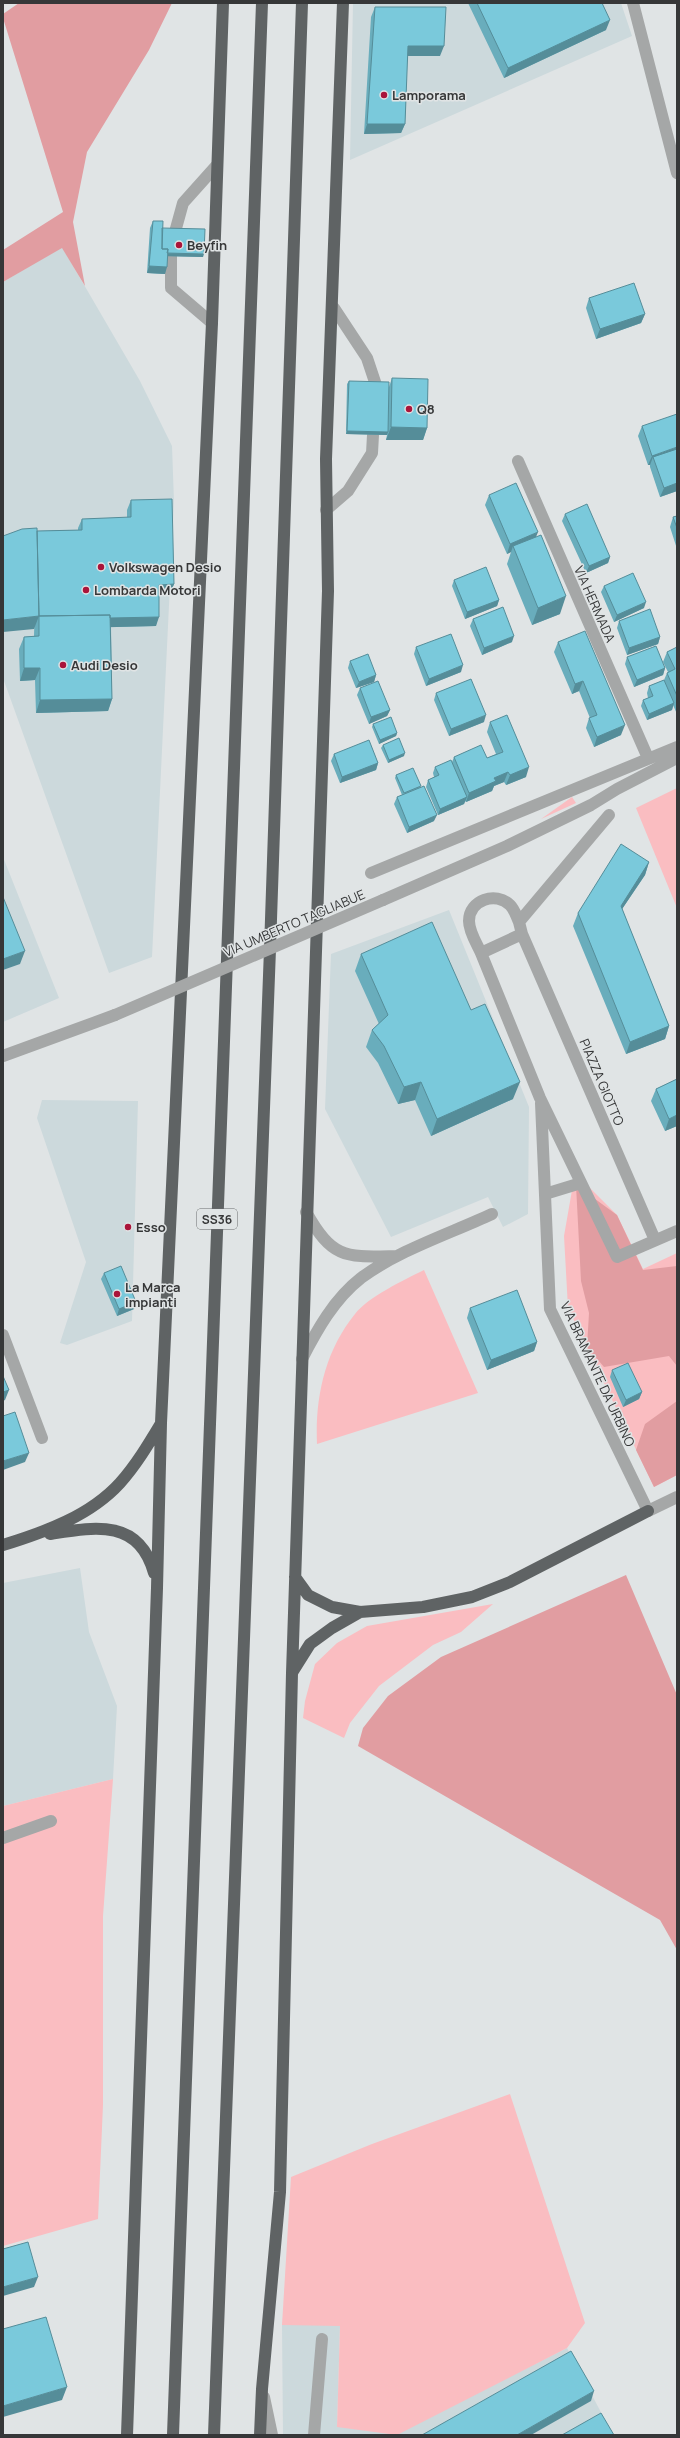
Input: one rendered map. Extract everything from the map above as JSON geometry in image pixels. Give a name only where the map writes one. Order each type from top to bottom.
[{"type":"highway","points":[[127,2435],[157,1588],[161,1423],[212,323],[223,3]]},
{"type":"highway","name":"SS36","points":[[173,2435],[262,3]]},
{"type":"highway","points":[[214,2435],[244,1595],[270,949],[302,3]]},
{"type":"highway","points":[[260,2435],[262,2390],[280,2192],[292,1672],[306,1212],[328,591],[326,510],[334,308],[343,3]]},
{"type":"highway","points":[[3,1546],[31,1537],[65,1522],[91,1507],[120,1484],[144,1452],[161,1423]]},
{"type":"highway","points":[[295,1577],[308,1595],[332,1607],[360,1612],[423,1607],[472,1596],[510,1582],[648,1511]]},
{"type":"highway","points":[[31,1537],[103,1527],[131,1537],[144,1548],[150,1559],[157,1588]]},
{"type":"highway","points":[[292,1672],[310,1644],[332,1628],[360,1612]]},
{"type":"street","points":[[633,3],[677,173]]},
{"type":"street","points":[[175,232],[183,203],[217,165]]},
{"type":"street","points":[[170,256],[171,288],[212,323]]},
{"type":"street","points":[[334,308],[367,358],[376,385]]},
{"type":"street","points":[[326,510],[348,491],[372,453],[373,435]]},
{"type":"street","name":"VIA HERMADA","points":[[518,461],[648,758]]},
{"type":"street","name":"VIA UMBERTO TAGLIABUE","points":[[371,873],[677,747]]},
{"type":"street","name":"VIA UMBERTO TAGLIABUE","points":[[3,1056],[115,1015],[507,846],[591,805],[617,789],[677,758]]},
{"type":"street","points":[[581,787],[591,805]]},
{"type":"street","points":[[519,922],[608,815]]},
{"type":"street","points":[[486,899],[499,899],[511,906],[519,922],[522,934],[481,953],[470,929],[470,915],[475,906],[486,899]]},
{"type":"street","name":"PIAZZA GIOTTO","points":[[522,934],[655,1240]]},
{"type":"street","name":"VIA BRAMANTE DA URBINO","points":[[481,953],[540,1098],[617,1257],[677,1231]]},
{"type":"street","name":"VIA BRAMANTE DA URBINO","points":[[540,1098],[550,1308],[648,1511]]},
{"type":"street","points":[[545,1194],[581,1183]]},
{"type":"street","points":[[306,1212],[316,1230],[334,1250],[359,1256],[399,1256]]},
{"type":"street","points":[[302,1359],[321,1323],[340,1299],[360,1279],[399,1256],[492,1214]]},
{"type":"street","points":[[3,1335],[42,1438]]},
{"type":"street","points":[[648,1511],[677,1497]]},
{"type":"street","points":[[3,1838],[51,1821]]},
{"type":"street","points":[[314,2435],[322,2339]]},
{"type":"street","points":[[262,2390],[272,2435]]},
{"type":"shaded area","points":[[19,3],[172,3],[149,50],[87,152],[73,222],[85,286],[62,248],[3,282],[3,250],[63,212],[3,18],[3,14]]},
{"type":"shaded area","points":[[353,3],[621,3],[632,36],[350,160]]},
{"type":"shaded area","name":"Lombarda Motori","points":[[62,247],[140,381],[172,446],[174,502],[152,957],[109,973],[3,678],[3,282]]},
{"type":"shaded area","points":[[677,788],[677,908],[636,808]]},
{"type":"shaded area","points":[[572,797],[576,803],[541,819]]},
{"type":"shaded area","points":[[3,857],[59,998],[3,1022]]},
{"type":"shaded area","points":[[449,910],[529,1107],[528,1214],[503,1227],[488,1197],[391,1237],[325,1109],[331,954]]},
{"type":"shaded area","points":[[42,1100],[138,1101],[132,1321],[67,1345],[60,1343],[86,1262],[37,1118]]},
{"type":"shaded area","points":[[575,1173],[617,1215],[643,1269],[677,1253],[677,1475],[654,1487],[568,1308],[564,1236]]},
{"type":"shaded area","points":[[576,1185],[617,1215],[643,1270],[677,1266],[677,1366],[669,1356],[604,1367],[587,1347],[589,1313],[581,1281]]},
{"type":"shaded area","points":[[424,1270],[478,1393],[317,1444],[318,1409],[324,1375],[336,1343],[345,1328],[355,1314],[368,1301],[387,1289]]},
{"type":"shaded area","points":[[677,1401],[677,1475],[654,1487],[636,1450],[645,1424]]},
{"type":"shaded area","points":[[80,1568],[89,1632],[117,1706],[113,1779],[3,1806],[3,1583]]},
{"type":"shaded area","points":[[626,1575],[677,1695],[677,1950],[660,1920],[358,1746],[363,1728],[388,1696],[441,1657]]},
{"type":"shaded area","points":[[493,1604],[461,1632],[433,1645],[379,1686],[350,1723],[344,1738],[303,1718],[305,1701],[315,1664],[337,1643],[367,1626]]},
{"type":"shaded area","points":[[113,1779],[103,1916],[103,2105],[98,2219],[3,2246],[3,1806]]},
{"type":"shaded area","points":[[510,2094],[585,2323],[567,2348],[397,2435],[337,2427],[340,2326],[282,2325],[291,2177],[372,2144]]},
{"type":"shaded area","points":[[282,2325],[340,2325],[337,2427],[483,2390],[567,2348],[613,2435],[283,2435]]},
{"type":"building","points":[[477,3],[602,3],[610,20],[508,68]]},
{"type":"building","name":"Lamporama","points":[[375,7],[446,7],[444,46],[408,46],[405,124],[367,124]]},
{"type":"building","points":[[153,221],[163,221],[162,249],[168,249],[167,267],[149,266]]},
{"type":"building","points":[[162,228],[205,229],[204,254],[167,253],[168,249],[162,249]]},
{"type":"building","points":[[634,283],[645,314],[600,329],[589,298]]},
{"type":"building","points":[[392,378],[428,379],[427,428],[391,427]]},
{"type":"building","points":[[349,381],[389,382],[388,432],[347,431]]},
{"type":"building","points":[[677,414],[677,447],[652,456],[642,426]]},
{"type":"building","points":[[677,449],[677,483],[664,488],[653,457]]},
{"type":"building","points":[[516,483],[538,532],[510,544],[489,495]]},
{"type":"building","name":"Volkswagen Desio","points":[[172,499],[174,584],[159,585],[159,617],[110,618],[110,615],[39,616],[37,531],[82,530],[82,519],[131,517],[131,500]]},
{"type":"building","points":[[587,504],[610,557],[589,566],[565,514]]},
{"type":"building","points":[[677,516],[677,528],[673,517]]},
{"type":"building","points":[[37,528],[39,616],[3,620],[3,536],[22,529]]},
{"type":"building","points":[[541,535],[566,596],[538,608],[513,546]]},
{"type":"building","points":[[486,567],[499,600],[467,612],[454,580]]},
{"type":"building","points":[[633,573],[646,602],[617,615],[604,586]]},
{"type":"building","points":[[503,607],[514,636],[484,648],[473,619]]},
{"type":"building","points":[[650,609],[660,637],[629,648],[619,621]]},
{"type":"building","name":"Audi Desio","points":[[110,615],[112,699],[40,700],[40,668],[24,668],[24,637],[39,636],[39,616]]},
{"type":"building","points":[[585,631],[625,725],[597,737],[589,718],[597,715],[583,681],[575,684],[558,642]]},
{"type":"building","points":[[451,634],[463,665],[429,679],[416,647]]},
{"type":"building","points":[[656,646],[665,668],[637,680],[627,657]]},
{"type":"building","points":[[677,647],[677,696],[667,673],[675,669],[667,652]]},
{"type":"building","points":[[368,654],[376,675],[359,682],[350,661]]},
{"type":"building","points":[[471,679],[486,715],[451,729],[436,693]]},
{"type":"building","points":[[664,680],[674,703],[649,714],[643,700],[653,696],[649,686]]},
{"type":"building","points":[[378,681],[390,710],[371,717],[360,688]]},
{"type":"building","points":[[507,715],[529,767],[510,775],[508,772],[494,778],[496,781],[469,793],[454,757],[481,745],[487,758],[503,752],[490,722]]},
{"type":"building","points":[[391,717],[397,733],[380,740],[373,724]]},
{"type":"building","points":[[399,738],[405,753],[389,760],[383,745]]},
{"type":"building","points":[[369,740],[378,763],[342,777],[334,754]]},
{"type":"building","points":[[451,760],[467,797],[440,809],[428,780],[439,775],[435,767]]},
{"type":"building","points":[[413,768],[421,786],[404,793],[396,775]]},
{"type":"building","points":[[424,786],[437,815],[409,827],[397,797]]},
{"type":"building","points":[[621,844],[649,862],[621,906],[669,1026],[630,1042],[578,913]]},
{"type":"building","points":[[3,897],[25,951],[3,959]]},
{"type":"building","points":[[432,922],[471,1010],[485,1004],[520,1082],[437,1119],[421,1082],[404,1087],[384,1046],[372,1030],[388,1015],[361,954]]},
{"type":"building","points":[[677,1079],[677,1115],[669,1119],[656,1089]]},
{"type":"building","name":"La Marca impianti","points":[[121,1266],[136,1302],[119,1309],[104,1273]]},
{"type":"building","points":[[517,1290],[537,1342],[491,1360],[470,1308]]},
{"type":"building","points":[[628,1363],[642,1392],[626,1400],[612,1370]]},
{"type":"building","points":[[3,1376],[9,1390],[3,1392]]},
{"type":"building","points":[[15,1412],[29,1453],[3,1461],[3,1416]]},
{"type":"building","points":[[28,2242],[38,2277],[3,2287],[3,2249]]},
{"type":"building","points":[[46,2317],[67,2387],[3,2406],[3,2329]]},
{"type":"building","points":[[571,2351],[594,2391],[517,2435],[422,2435]]},
{"type":"building","points":[[601,2413],[614,2435],[562,2435]]},
{"type":"place","name":"Lamporama","points":[[384,95]]},
{"type":"place","name":"Beyfin","points":[[179,245]]},
{"type":"place","name":"Q8","points":[[409,409]]},
{"type":"place","name":"Volkswagen Desio","points":[[101,567]]},
{"type":"place","name":"Lombarda Motori","points":[[86,590]]},
{"type":"place","name":"Audi Desio","points":[[63,665]]},
{"type":"place","name":"Esso","points":[[128,1227]]},
{"type":"place","name":"La Marca impianti","points":[[117,1294]]}]
